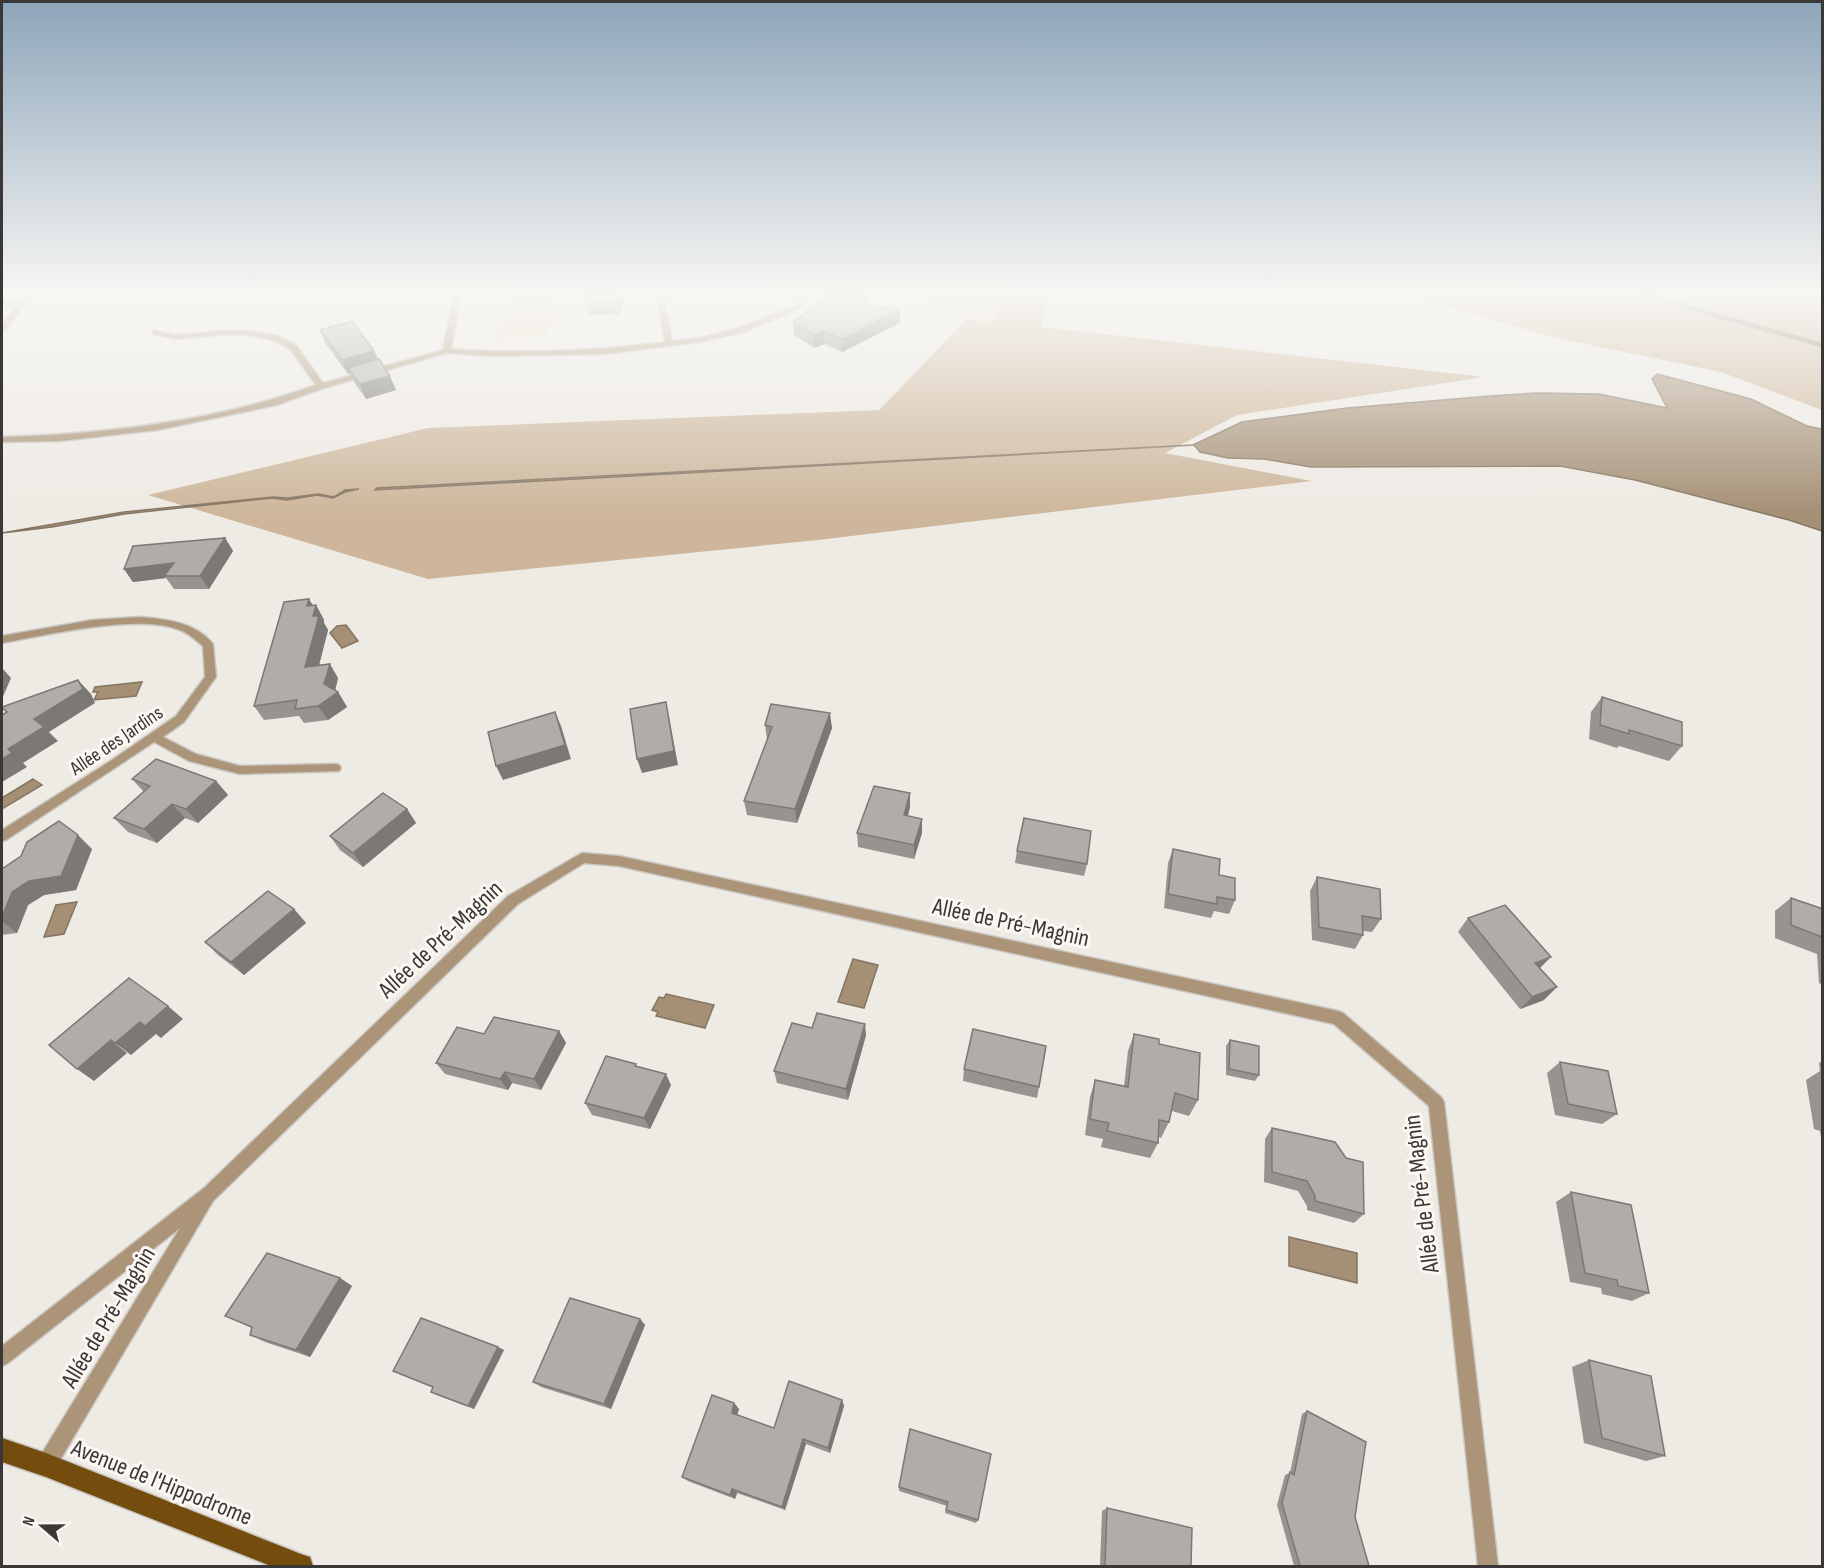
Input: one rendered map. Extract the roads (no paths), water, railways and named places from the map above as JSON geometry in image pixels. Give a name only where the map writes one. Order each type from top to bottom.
[{"type":"main road","name":"Avenue de l'Hippodrome","points":[[2,1450],[46,1465],[301,1566]]},
{"type":"street","points":[[309,369],[321,386]]},
{"type":"street","points":[[2,440],[60,438],[158,427],[274,403],[321,386],[382,369]]},
{"type":"street","name":"Allée des Jardins","points":[[2,639],[115,622],[149,620],[182,627],[207,644],[211,677],[180,719],[2,836]]},
{"type":"street","points":[[154,737],[193,758],[240,770],[335,768]]},
{"type":"street","name":"Allée de Pré-Magnin","points":[[2,1357],[210,1194],[513,900],[582,858],[619,861],[1338,1018],[1436,1102],[1488,1566]]},
{"type":"street","name":"Allée de Pré-Magnin","points":[[46,1465],[210,1194]]}]
